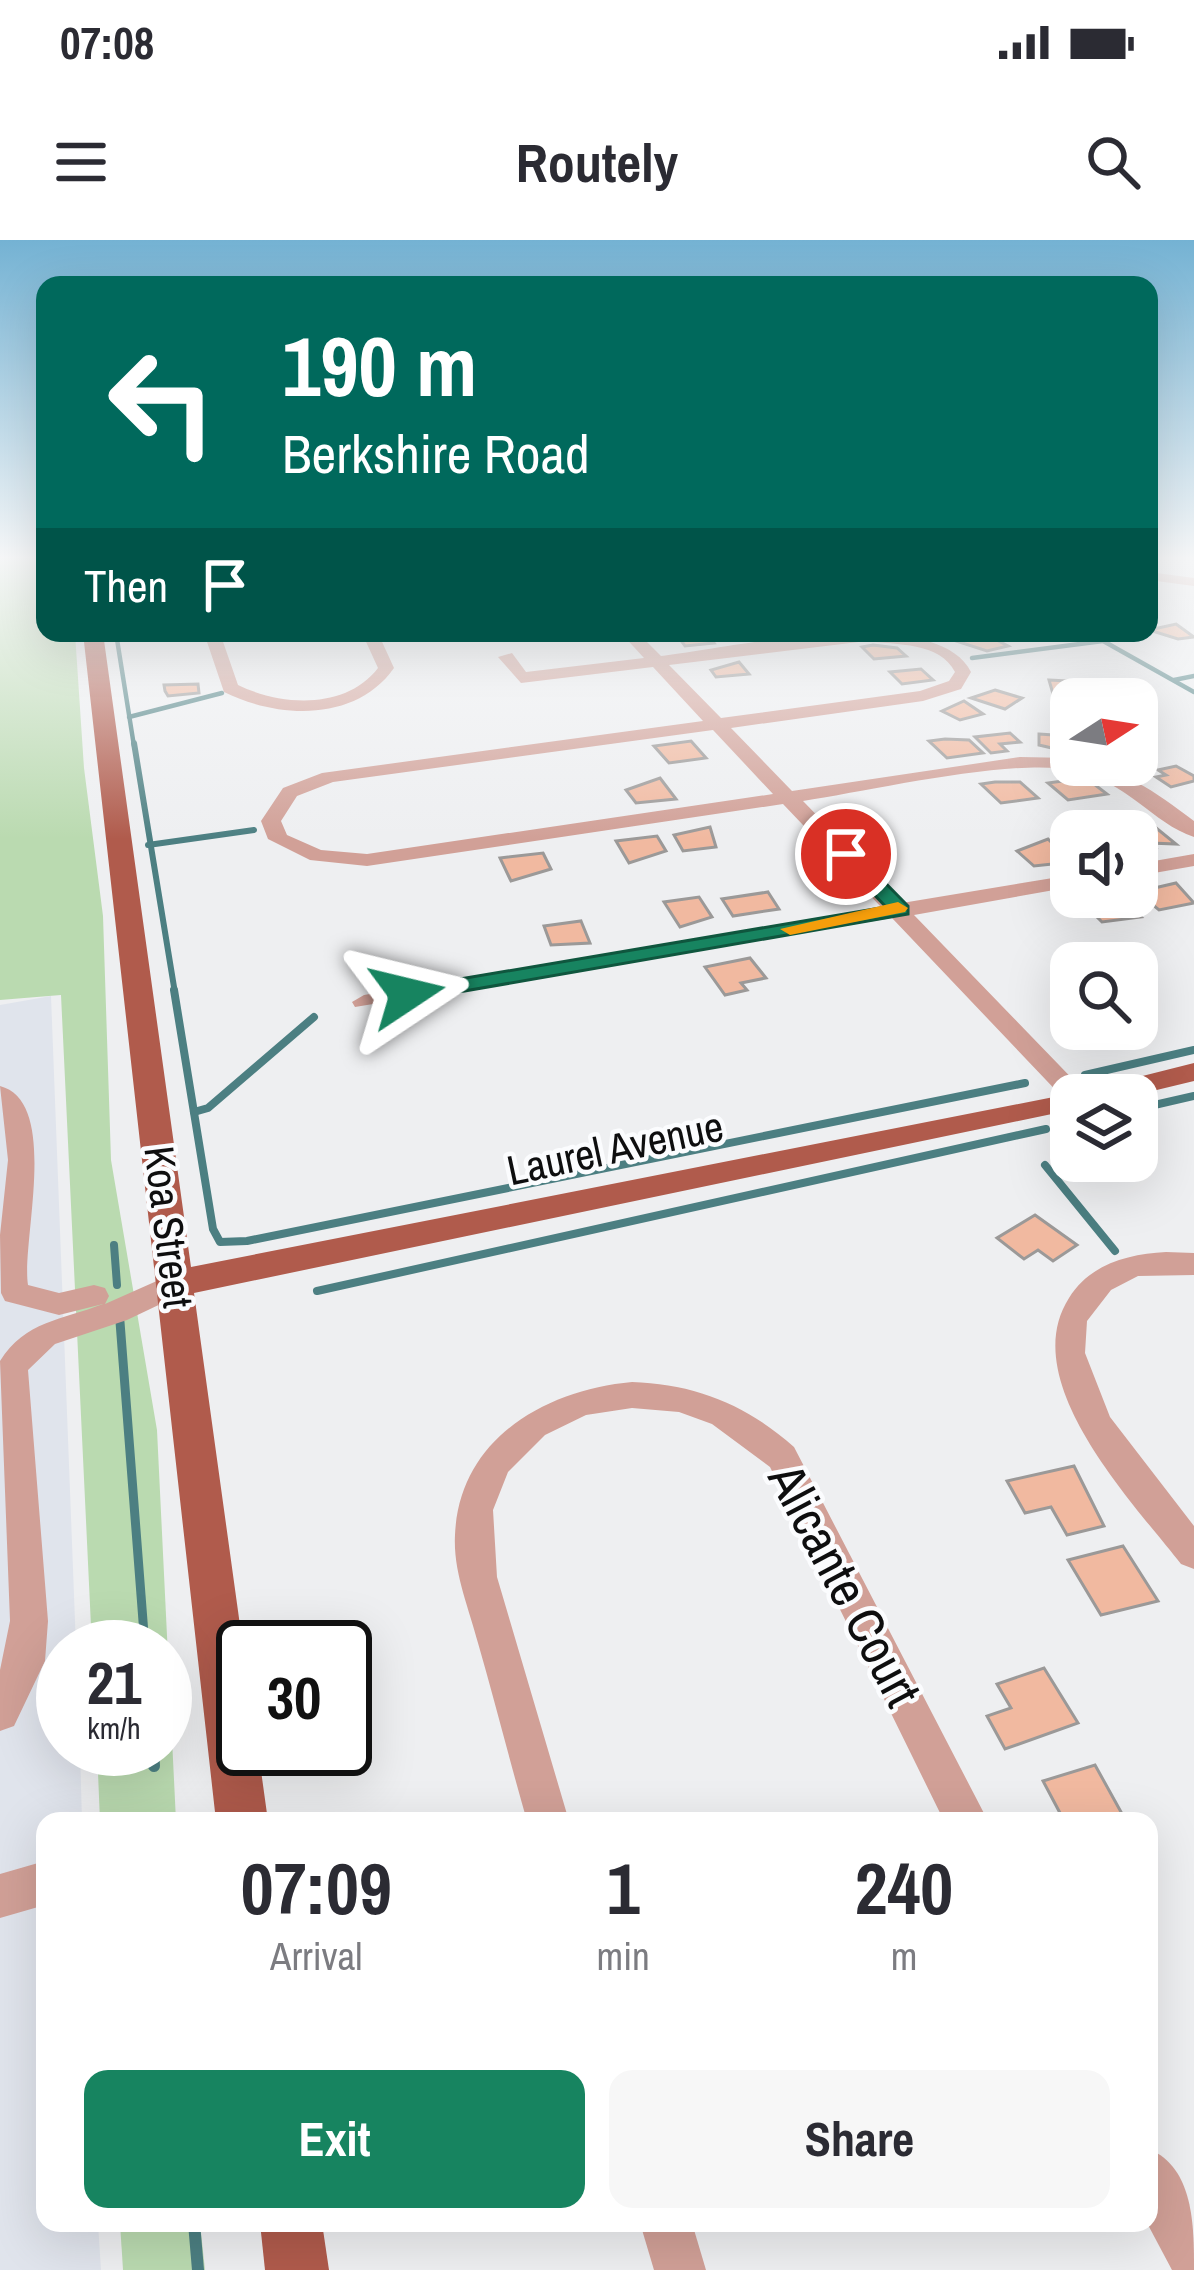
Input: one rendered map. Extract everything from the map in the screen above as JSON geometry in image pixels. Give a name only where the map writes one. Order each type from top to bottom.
[{"type":"main road","name":"Koa Street","points":[[95,650],[162,1288],[241,1812]]},
{"type":"main road","points":[[1158,1080],[1194,1072]]},
{"type":"main road","name":"Laurel Avenue","points":[[162,1288],[1050,1102]]},
{"type":"main road","points":[[292,2232],[297,2270]]},
{"type":"street","points":[[217,650],[230,688],[261,700],[290,704],[340,699],[376,683],[386,668],[378,650]]},
{"type":"street","points":[[649,650],[1052,1074]]},
{"type":"street","points":[[510,662],[521,678],[754,650]]},
{"type":"street","points":[[944,650],[963,668],[958,682],[931,694],[329,777],[280,801],[273,810],[272,830],[301,852],[367,860],[1020,763],[1050,764]]},
{"type":"street","points":[[1134,786],[1194,831]]},
{"type":"street","points":[[1158,866],[1194,860]]},
{"type":"street","points":[[364,1002],[1050,885]]},
{"type":"street","points":[[4,1104],[20,1130],[21,1177],[10,1261],[16,1293],[59,1304],[162,1288]]},
{"type":"street","points":[[1194,1264],[1134,1266],[1102,1279],[1079,1301],[1064,1346],[1071,1378],[1089,1411],[1194,1553]]},
{"type":"street","points":[[0,1712],[25,1661],[29,1622],[12,1369],[20,1353],[38,1337],[70,1322],[114,1313],[162,1288]]},
{"type":"street","name":"Alicante Court","points":[[545,1812],[477,1571],[475,1505],[497,1460],[533,1426],[576,1404],[649,1394],[719,1411],[752,1430],[782,1457],[962,1812]]},
{"type":"street","points":[[0,1896],[36,1886]]},
{"type":"street","points":[[1158,2191],[1194,2258]]},
{"type":"street","points":[[669,2232],[680,2270]]},
{"type":"shaded area","points":[[51,996],[75,1620],[36,1620],[36,1776],[81,1776],[82,1812],[36,1812],[36,2232],[99,2232],[101,2270],[0,2270],[0,1005]]},
{"type":"green space","points":[[0,650],[76,650],[84,768],[103,916],[111,1160],[157,1430],[166,1620],[91,1620],[61,995],[0,1000]]},
{"type":"green space","points":[[98,1776],[174,1776],[176,1812],[100,1812]]},
{"type":"green space","points":[[121,2232],[201,2232],[205,2270],[123,2270]]},
{"type":"building","points":[[865,650],[899,650],[906,656],[874,659]]},
{"type":"building","points":[[739,662],[749,674],[716,677],[711,670]]},
{"type":"building","points":[[921,669],[933,680],[902,684],[890,672]]},
{"type":"building","points":[[198,684],[199,693],[168,696],[164,685]]},
{"type":"building","points":[[995,690],[1022,698],[1005,709],[971,698]]},
{"type":"building","points":[[964,701],[983,714],[960,720],[942,711]]},
{"type":"building","points":[[1010,733],[1020,742],[1000,744],[1007,751],[991,753],[975,737]]},
{"type":"building","points":[[1039,734],[1050,735],[1050,748],[1039,745]]},
{"type":"building","points":[[969,740],[983,753],[947,758],[929,741]]},
{"type":"building","points":[[691,741],[706,758],[669,763],[654,746]]},
{"type":"building","points":[[1176,766],[1194,776],[1194,781],[1171,787],[1158,778],[1166,775],[1158,770]]},
{"type":"building","points":[[660,778],[676,799],[636,803],[626,790]]},
{"type":"building","points":[[1020,782],[1038,798],[1001,803],[981,784]]},
{"type":"building","points":[[1052,786],[1097,786],[1107,794],[1068,800]]},
{"type":"building","points":[[710,827],[716,847],[683,851],[674,835]]},
{"type":"building","points":[[1158,829],[1176,844],[1158,843]]},
{"type":"building","points":[[657,836],[666,851],[629,863],[616,841]]},
{"type":"building","points":[[1048,839],[1050,864],[1034,866],[1017,851]]},
{"type":"building","points":[[543,853],[551,869],[511,881],[500,858]]},
{"type":"building","points":[[1176,883],[1194,903],[1159,910],[1158,887]]},
{"type":"building","points":[[768,892],[779,909],[733,916],[722,899]]},
{"type":"building","points":[[699,897],[712,917],[680,927],[664,902]]},
{"type":"building","points":[[581,921],[590,943],[551,945],[544,926]]},
{"type":"building","points":[[750,958],[766,978],[741,983],[747,990],[725,995],[705,967]]},
{"type":"building","points":[[1035,1215],[1077,1245],[1053,1261],[1038,1250],[1024,1259],[997,1238]]},
{"type":"building","points":[[1074,1466],[1104,1526],[1067,1535],[1051,1507],[1025,1513],[1007,1481]]},
{"type":"building","points":[[1123,1546],[1158,1601],[1101,1615],[1068,1560]]},
{"type":"building","points":[[1044,1668],[1078,1723],[1005,1749],[987,1716],[1011,1708],[997,1684]]},
{"type":"building","points":[[1095,1765],[1121,1812],[1059,1812],[1043,1781]]},
{"type":"waterway","points":[[119,650],[129,717]]},
{"type":"waterway","points":[[972,658],[1036,650]]},
{"type":"waterway","points":[[1119,650],[1194,692]]},
{"type":"waterway","points":[[1174,680],[1194,676]]},
{"type":"waterway","points":[[129,717],[222,693]]},
{"type":"waterway","points":[[129,717],[134,746]]},
{"type":"waterway","points":[[134,743],[151,845]]},
{"type":"waterway","points":[[151,845],[254,830]]},
{"type":"waterway","points":[[151,845],[175,993]]},
{"type":"waterway","points":[[174,990],[213,1229],[220,1242],[247,1241],[1025,1083]]},
{"type":"waterway","points":[[194,1112],[208,1108],[314,1017]]},
{"type":"waterway","points":[[1089,1074],[1194,1050]]},
{"type":"waterway","points":[[1158,1104],[1194,1096]]},
{"type":"waterway","points":[[317,1291],[1046,1129]]},
{"type":"waterway","points":[[1045,1165],[1115,1251]]},
{"type":"waterway","points":[[114,1245],[117,1285]]},
{"type":"waterway","points":[[120,1322],[143,1620]]},
{"type":"waterway","points":[[195,2232],[198,2270]]},
{"type":"slow traffic","points":[[790,929],[901,910],[898,908]]},
{"type":"route","points":[[407,994],[901,910],[846,854]]}]
